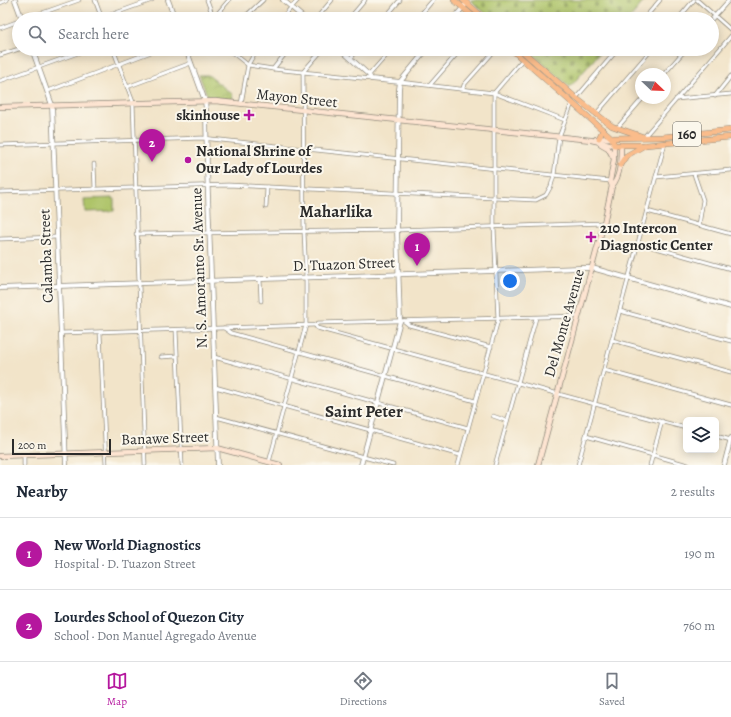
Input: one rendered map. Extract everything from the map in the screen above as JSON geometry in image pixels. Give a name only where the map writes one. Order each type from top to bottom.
[{"type":"main road","points":[[454,0],[464,4],[475,12]]},
{"type":"main road","points":[[464,4],[470,12]]},
{"type":"main road","points":[[524,57],[612,126],[644,137]]},
{"type":"main road","points":[[524,57],[572,103],[612,138],[614,145],[614,159],[610,181],[612,186]]},
{"type":"main road","name":"Mayon Street","points":[[0,107],[205,101],[591,140],[612,138]]},
{"type":"main road","points":[[617,128],[621,138],[621,145]]},
{"type":"main road","points":[[603,130],[599,140],[608,148],[614,159]]},
{"type":"main road","name":"160","points":[[612,138],[662,137],[731,130]]},
{"type":"main road","name":"160","points":[[614,145],[646,145],[731,137]]},
{"type":"main road","name":"Mayon Street","points":[[599,140],[614,145]]},
{"type":"main road","name":"Del Monte Avenue","points":[[538,465],[604,223],[612,186],[616,182],[620,165],[621,145]]},
{"type":"main road","points":[[620,165],[626,156],[646,145]]},
{"type":"main road","name":"Banawe Street","points":[[0,456],[217,448],[280,465]]},
{"type":"street","points":[[0,3],[7,0]]},
{"type":"street","points":[[15,0],[19,12]]},
{"type":"street","points":[[45,12],[79,0]]},
{"type":"street","points":[[95,0],[99,12]]},
{"type":"street","points":[[120,12],[152,0]]},
{"type":"street","points":[[168,0],[172,12]]},
{"type":"street","points":[[207,0],[212,12]]},
{"type":"street","points":[[219,12],[229,0]]},
{"type":"street","points":[[251,12],[263,0]]},
{"type":"street","points":[[283,0],[297,12]]},
{"type":"street","points":[[288,12],[298,0]]},
{"type":"street","points":[[322,12],[332,0]]},
{"type":"street","points":[[355,12],[365,0]]},
{"type":"street","points":[[390,12],[400,0]]},
{"type":"street","points":[[423,12],[433,0]]},
{"type":"street","points":[[650,12],[660,0]]},
{"type":"street","points":[[685,12],[696,0],[710,12]]},
{"type":"street","points":[[718,12],[729,0]]},
{"type":"street","points":[[719,20],[731,30]]},
{"type":"street","points":[[0,28],[12,24]]},
{"type":"street","points":[[719,50],[731,36]]},
{"type":"street","points":[[0,55],[12,51]]},
{"type":"street","name":"Calamba Street","points":[[35,56],[52,105],[66,465]]},
{"type":"street","points":[[0,81],[71,56]]},
{"type":"street","points":[[115,56],[133,102],[136,234],[145,465]]},
{"type":"street","points":[[48,91],[140,56]]},
{"type":"street","name":"N. S. Amoranto Sr. Avenue","points":[[188,56],[205,101],[218,465]]},
{"type":"street","points":[[237,56],[248,65],[273,69],[370,77],[494,93],[565,120]]},
{"type":"street","points":[[241,104],[248,65],[253,56]]},
{"type":"street","points":[[273,69],[283,56]]},
{"type":"street","points":[[269,462],[306,325],[303,72],[317,56]]},
{"type":"street","points":[[349,56],[370,77]]},
{"type":"street","points":[[370,77],[386,56]]},
{"type":"street","points":[[361,465],[392,349],[402,321],[398,274],[397,230],[398,120],[400,82],[422,56]]},
{"type":"street","points":[[430,85],[455,56]]},
{"type":"street","points":[[462,88],[490,56]]},
{"type":"street","points":[[576,98],[612,56]]},
{"type":"street","points":[[596,114],[646,56]]},
{"type":"street","points":[[669,68],[680,56]]},
{"type":"street","points":[[644,137],[714,56]]},
{"type":"street","points":[[458,465],[498,320],[494,227],[494,93],[524,57]]},
{"type":"street","points":[[127,87],[191,63]]},
{"type":"street","points":[[715,96],[731,76]]},
{"type":"street","points":[[676,99],[731,94]]},
{"type":"street","points":[[0,192],[208,185],[304,188],[536,200],[546,195],[549,191],[554,175],[559,137],[572,103]]},
{"type":"street","points":[[617,128],[638,104]]},
{"type":"street","points":[[0,145],[207,139],[610,181]]},
{"type":"street","points":[[578,465],[665,143]]},
{"type":"street","points":[[94,164],[95,189]]},
{"type":"street","points":[[656,177],[731,170]]},
{"type":"street","points":[[694,174],[703,200],[699,225]]},
{"type":"street","points":[[266,207],[267,187]]},
{"type":"street","points":[[647,211],[731,234]]},
{"type":"street","points":[[136,234],[397,230],[604,223]]},
{"type":"street","points":[[0,239],[57,237]]},
{"type":"street","points":[[638,243],[731,269]]},
{"type":"street","name":"D. Tuazon Street","points":[[0,288],[138,282],[592,268],[731,307]]},
{"type":"street","points":[[260,278],[261,300]]},
{"type":"street","points":[[620,311],[731,342]]},
{"type":"street","points":[[61,333],[315,325],[318,323],[498,320],[579,316]]},
{"type":"street","points":[[495,465],[536,318]]},
{"type":"street","points":[[402,321],[410,325],[491,347]]},
{"type":"street","points":[[315,325],[317,328],[392,349],[683,427]]},
{"type":"street","points":[[224,328],[231,333],[299,353],[475,401]]},
{"type":"street","points":[[176,330],[182,465]]},
{"type":"street","points":[[100,332],[106,465]]},
{"type":"street","points":[[612,340],[731,372]]},
{"type":"street","points":[[161,357],[177,356]]},
{"type":"street","points":[[214,357],[468,428]]},
{"type":"street","points":[[604,370],[731,405]]},
{"type":"street","points":[[215,387],[460,455]]},
{"type":"street","points":[[493,416],[507,421]]},
{"type":"street","points":[[216,417],[277,432],[393,465]]},
{"type":"street","points":[[650,465],[662,421]]},
{"type":"street","points":[[586,436],[688,465]]},
{"type":"street","points":[[719,437],[731,440],[724,465]]},
{"type":"street","points":[[24,455],[24,465]]},
{"type":"green space","points":[[470,0],[645,0],[635,12],[484,12]]},
{"type":"green space","points":[[534,56],[597,56],[570,87]]},
{"type":"green space","points":[[199,75],[208,75],[232,94],[233,99],[210,98],[207,95]]},
{"type":"green space","points":[[114,198],[114,211],[85,212],[84,199]]},
{"type":"place","name":"skinhouse","points":[[249,115]]},
{"type":"place","name":"National Shrine of Our Lady of Lourdes","points":[[188,160]]},
{"type":"place","name":"Lourdes School of Quezon City","points":[[152,162]]},
{"type":"place","name":"210 Intercon Diagnostic Center","points":[[591,237]]},
{"type":"place","name":"New World Diagnostics","points":[[417,266]]},
{"type":"district","name":"Maharlika","points":[[336,211]]},
{"type":"district","name":"Saint Peter","points":[[364,411]]}]
